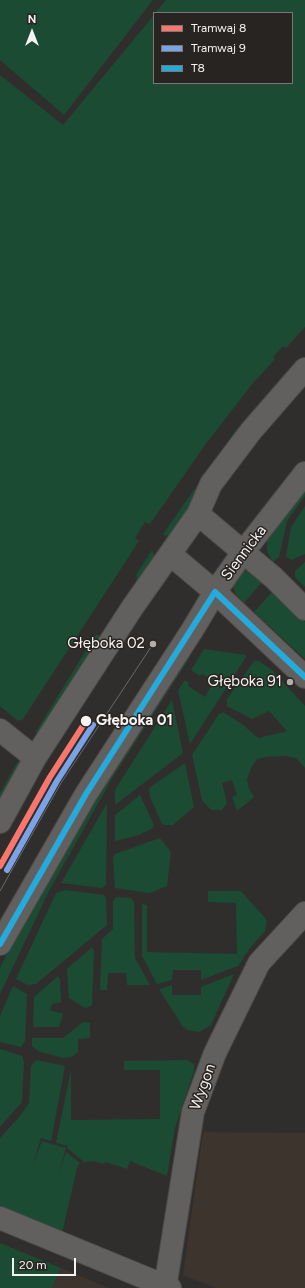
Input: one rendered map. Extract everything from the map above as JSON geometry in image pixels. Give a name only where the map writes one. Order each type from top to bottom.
[{"type":"street","points":[[0,822],[35,758],[129,613],[198,514],[211,484],[251,431],[305,369]]},
{"type":"street","name":"Siennicka","points":[[0,944],[86,794],[186,640],[215,592],[244,551],[305,473]]},
{"type":"street","points":[[198,514],[244,551],[305,609]]},
{"type":"street","points":[[170,554],[215,592],[305,677]]},
{"type":"street","points":[[0,730],[35,758]]},
{"type":"street","name":"Wygon","points":[[167,1287],[193,1112],[216,1053],[259,962],[305,913]]},
{"type":"street","points":[[0,1218],[167,1287]]},
{"type":"shaded area","points":[[203,1132],[305,1133],[305,1288],[216,1288],[183,1275]]},
{"type":"shaded area","points":[[61,1268],[109,1288],[52,1288]]},
{"type":"green space","points":[[0,0],[153,0],[64,115],[0,60]]},
{"type":"green space","points":[[166,0],[305,0],[305,327],[286,348],[283,346],[273,357],[275,359],[253,383],[205,445],[150,524],[145,522],[135,538],[139,541],[23,719],[18,721],[0,706],[0,75],[63,125],[153,16],[153,84],[293,84],[293,12],[156,12]]},
{"type":"green space","points":[[288,370],[290,373],[173,534],[165,536],[163,534],[236,430]]},
{"type":"green space","points":[[305,480],[305,496],[287,521],[279,557],[273,562],[267,551],[267,537]]},
{"type":"green space","points":[[305,506],[305,554],[291,560],[286,556],[291,527]]},
{"type":"green space","points":[[152,550],[156,559],[137,581],[136,575]]},
{"type":"green space","points":[[305,562],[305,587],[295,577],[295,571]]},
{"type":"green space","points":[[251,571],[263,581],[244,603],[235,593],[233,586],[240,574]]},
{"type":"green space","points":[[273,591],[305,622],[305,659],[254,612]]},
{"type":"green space","points":[[96,634],[103,638],[40,731],[35,733]]},
{"type":"green space","points":[[189,649],[190,657],[113,777],[50,889],[0,994],[0,968],[33,900]]},
{"type":"green space","points":[[204,649],[246,655],[246,657],[190,744],[178,690],[185,680],[189,683],[188,686],[205,697],[214,681],[202,674],[200,676],[191,670]]},
{"type":"green space","points":[[254,661],[259,661],[272,670],[305,706],[305,768],[296,758],[286,756],[257,759],[251,768],[247,779],[249,789],[254,797],[237,811],[232,797],[237,795],[232,780],[222,783],[227,803],[222,810],[210,809],[202,800],[192,755],[219,714],[223,712],[242,724],[258,738],[287,731],[269,711],[252,719],[227,706],[227,699]]},
{"type":"green space","points":[[172,700],[183,753],[115,805],[115,790]]},
{"type":"green space","points":[[18,761],[18,768],[0,808],[0,793]]},
{"type":"green space","points":[[185,763],[194,807],[173,825],[164,825],[162,824],[150,797],[149,788]]},
{"type":"green space","points":[[140,795],[154,825],[153,828],[139,835],[115,841],[115,815]]},
{"type":"green space","points":[[107,803],[106,884],[102,888],[61,883]]},
{"type":"green space","points":[[160,838],[171,852],[167,886],[150,893],[115,888],[113,857],[115,854]]},
{"type":"green space","points":[[65,890],[104,895],[106,899],[107,925],[36,984],[28,985],[16,979],[56,893]]},
{"type":"green space","points":[[208,891],[241,891],[265,918],[267,922],[265,931],[250,948],[238,966],[201,980],[201,970],[173,970],[172,980],[157,984],[142,956],[142,904],[147,905],[147,952],[237,954],[236,903],[208,902]]},
{"type":"green space","points":[[117,897],[131,898],[134,902],[135,958],[150,985],[127,985],[126,973],[108,973],[107,990],[100,990],[102,939],[113,929],[113,901]]},
{"type":"green space","points":[[92,947],[94,951],[92,1006],[85,1008],[69,998],[67,971],[68,968]]},
{"type":"green space","points":[[234,974],[211,1025],[199,1032],[188,1030],[183,1027],[159,989],[172,985],[172,995],[201,995],[201,987]]},
{"type":"green space","points":[[58,976],[60,980],[61,1002],[52,1004],[50,1010],[63,1014],[59,1027],[33,1027],[34,997]]},
{"type":"green space","points":[[13,986],[27,994],[25,1041],[21,1047],[0,1042],[0,1016]]},
{"type":"green space","points":[[83,1022],[90,1023],[90,1038],[78,1039],[78,1052],[72,1057],[63,1058],[38,1051],[32,1046],[32,1038],[63,1038]]},
{"type":"green space","points":[[0,1049],[22,1056],[24,1062],[22,1102],[0,1127]]},
{"type":"green space","points":[[36,1060],[65,1066],[51,1141],[41,1138],[32,1167],[42,1141],[66,1148],[59,1173],[66,1152],[80,1163],[77,1168],[62,1233],[0,1208],[0,1138],[20,1116],[29,1103],[31,1066]]},
{"type":"green space","points":[[187,1060],[194,1064],[194,1071],[175,1128],[167,1176],[130,1161],[127,1169],[106,1162],[103,1164],[94,1161],[84,1162],[67,1148],[68,1146],[56,1143],[71,1070],[71,1120],[160,1119],[160,1070],[124,1070],[124,1061]]},
{"type":"green space","points":[[0,1243],[61,1268],[52,1288],[0,1288]]},
{"type":"tram line","points":[[0,891],[61,783],[153,644]]},
{"type":"tram line","name":"8","points":[[0,866],[50,777],[86,721]]},
{"type":"tram line","name":"9","points":[[7,870],[57,781],[93,725]]},
{"type":"transit line","name":"T8","points":[[215,592],[305,677]]},
{"type":"transit line","name":"T8","points":[[0,944],[86,794],[215,592]]},
{"type":"place","name":"Głęboka 02","points":[[153,644]]},
{"type":"place","name":"Głęboka 91","points":[[290,682]]},
{"type":"place","name":"Głęboka 01","points":[[86,721]]}]
